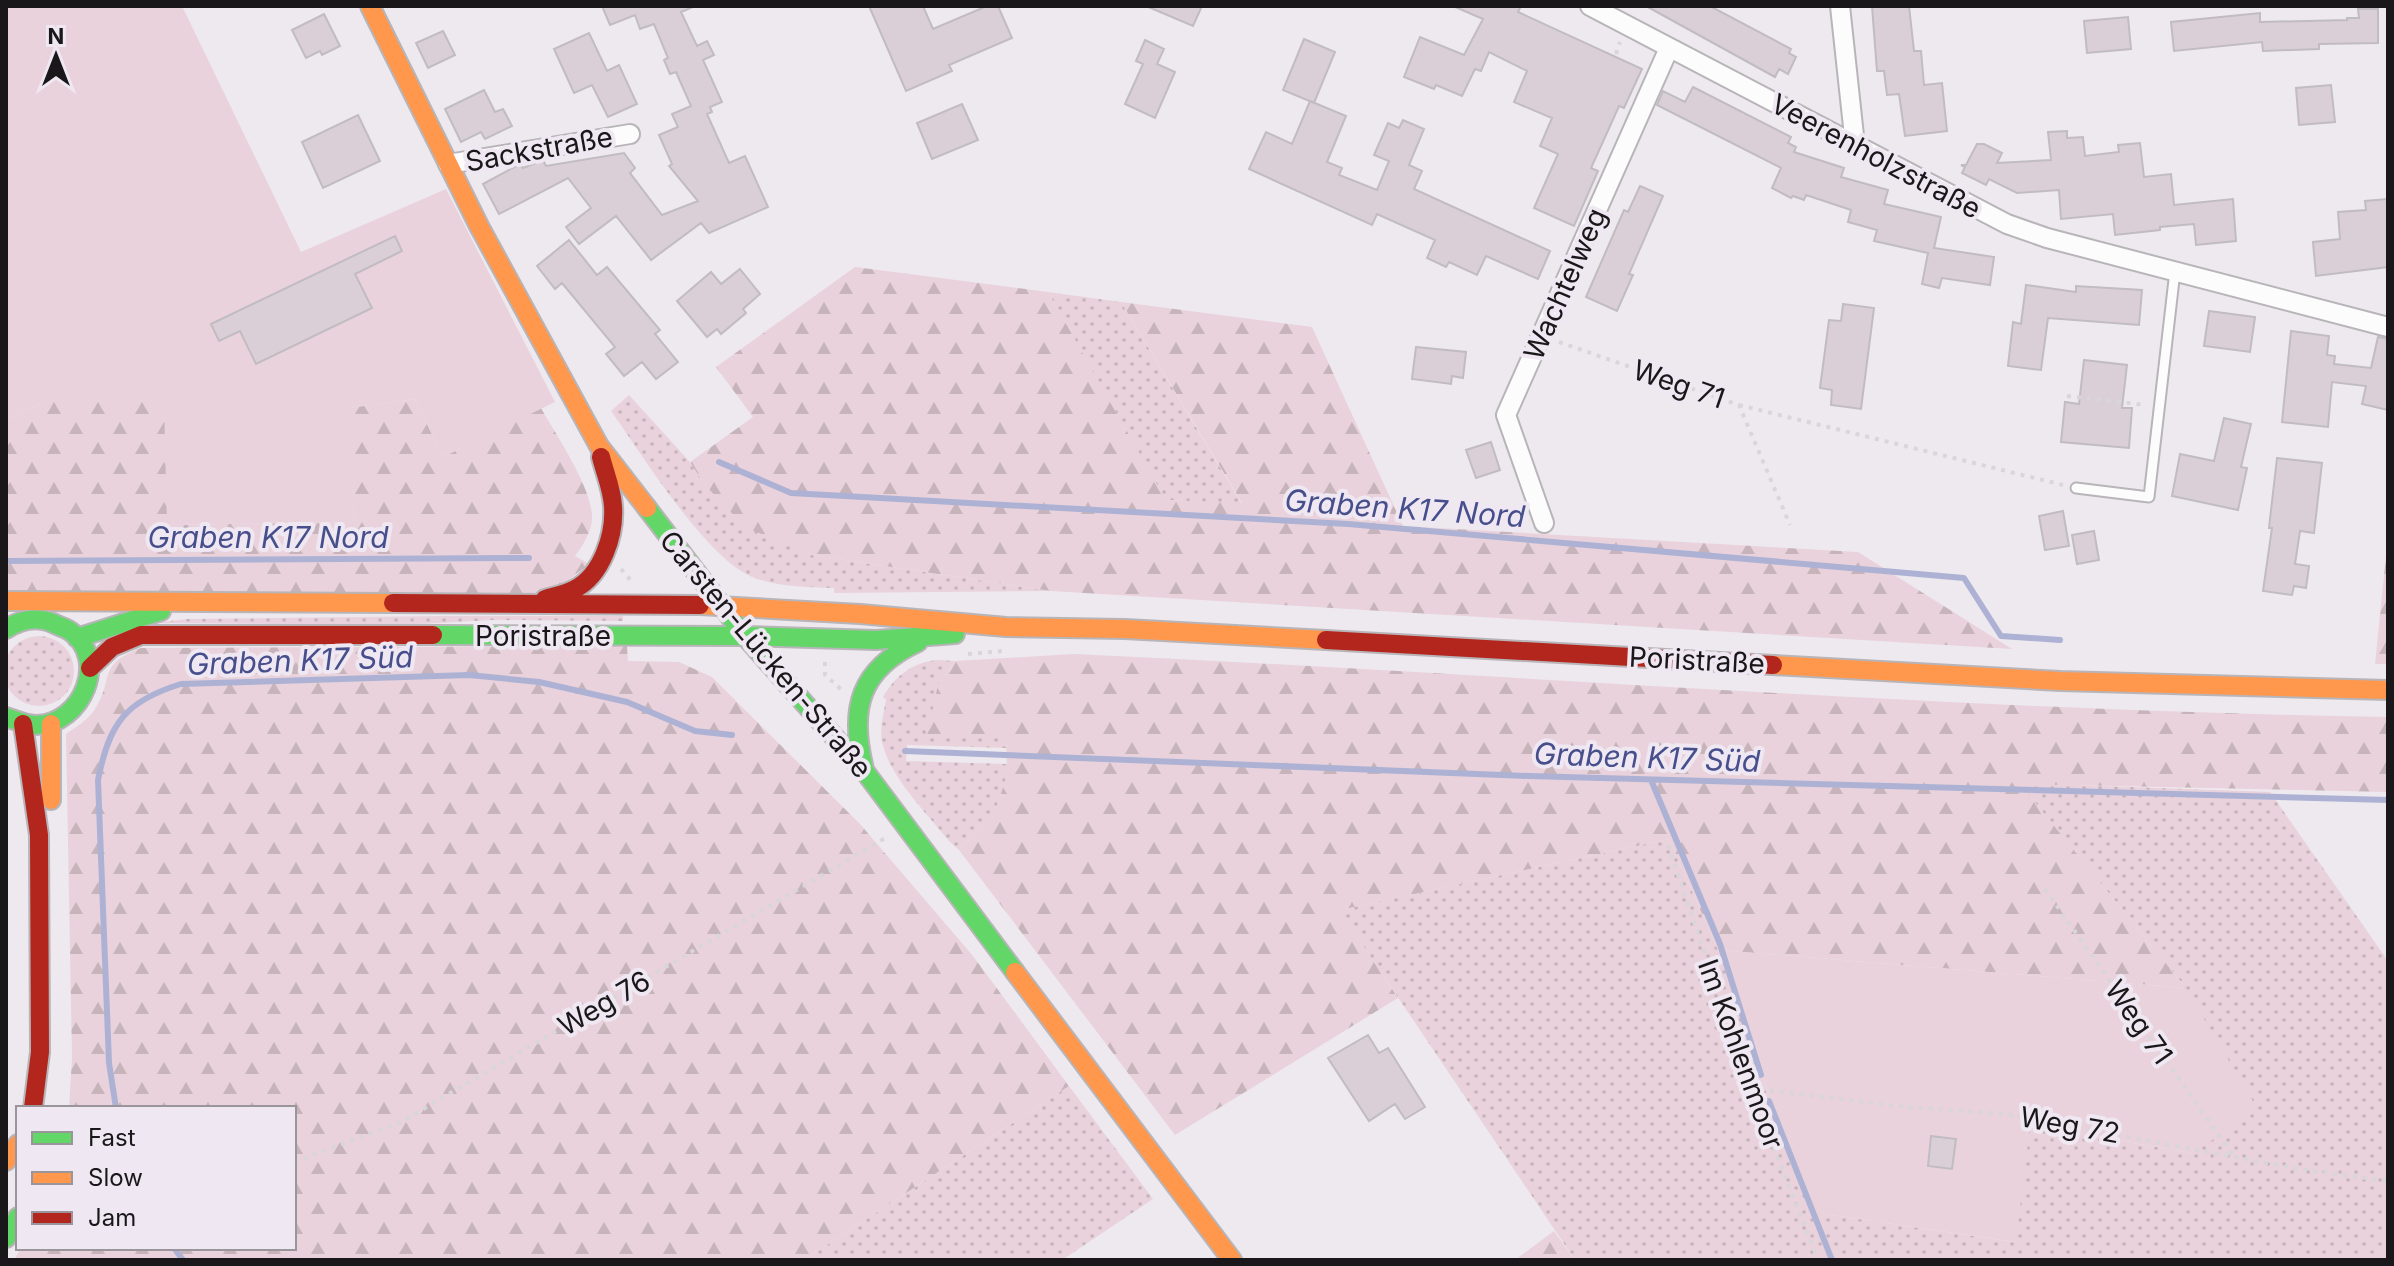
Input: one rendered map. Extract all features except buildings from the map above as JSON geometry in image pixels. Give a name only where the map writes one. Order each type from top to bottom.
[{"type":"main road","name":"Carsten-Lücken-Straße","points":[[370,6],[448,164],[599,446],[745,636],[866,773],[1232,1260]]},
{"type":"main road","points":[[525,605],[577,589],[591,577],[600,561],[611,532],[614,510],[599,446]]},
{"type":"main road","name":"Poristraße","points":[[6,601],[722,605],[1006,627],[1125,629],[2060,681],[2388,690]]},
{"type":"main road","name":"Poristraße","points":[[77,638],[131,619],[204,601]]},
{"type":"main road","points":[[6,629],[24,620],[39,619],[66,628],[86,652],[90,668],[84,697],[64,718],[51,724],[14,720],[39,835],[40,1052],[33,1106]]},
{"type":"main road","name":"Poristraße","points":[[90,668],[112,647],[141,635],[745,636],[825,639],[933,638],[1006,627]]},
{"type":"main road","points":[[866,773],[856,743],[856,717],[868,679],[897,649],[933,638]]},
{"type":"main road","points":[[51,724],[54,1056],[51,1106]]},
{"type":"main road","points":[[13,782],[39,835]]},
{"type":"main road","points":[[6,1238],[16,1220]]},
{"type":"street","name":"Veerenholzstraße","points":[[1590,6],[2007,224],[2047,238],[2388,327]]},
{"type":"street","points":[[1840,6],[1855,145]]},
{"type":"street","name":"Wachtelweg","points":[[1544,523],[1506,415],[1669,48]]},
{"type":"street","name":"Sackstraße","points":[[448,164],[630,134]]},
{"type":"lane","points":[[2076,488],[2149,497],[2175,271]]},
{"type":"path","name":"Weg 71","points":[[1542,335],[1739,405],[1790,525]]},
{"type":"path","points":[[2067,396],[2159,407]]},
{"type":"path","points":[[1739,405],[2076,488]]},
{"type":"path","points":[[600,561],[622,569],[632,582],[633,605]]},
{"type":"path","name":"Weg 76","points":[[296,1161],[401,1122],[905,826]]},
{"type":"path","name":"Im Kohlenmoor","points":[[1668,845],[1750,1088],[1818,1260]]},
{"type":"path","name":"Weg 71","points":[[2045,889],[2232,1154]]},
{"type":"path","name":"Weg 72","points":[[1750,1088],[1906,1107],[2006,1114],[2299,1169],[2388,1181]]},
{"type":"green space","points":[[6,6],[182,6],[301,252],[446,189],[555,402],[443,457],[415,399],[349,408],[354,522],[167,525],[164,401],[45,401],[6,420]]},
{"type":"green space","points":[[855,267],[1048,292],[1166,500],[1242,503],[1121,302],[1312,327],[1403,526],[1858,552],[2012,649],[1051,591],[811,555],[745,527],[705,485],[690,462],[753,417],[716,367]]},
{"type":"green space","points":[[1048,292],[1121,302],[1242,504],[1165,500]]},
{"type":"green space","points":[[629,395],[690,462],[705,485],[811,555],[1051,591],[834,593],[834,588],[784,585],[755,578],[736,568],[697,529],[611,411]]},
{"type":"green space","points":[[415,399],[443,457],[541,408],[586,490],[591,526],[575,556],[589,564],[561,586],[527,597],[6,595],[6,420],[45,401],[165,401],[168,525],[354,522],[348,408]]},
{"type":"green space","points":[[2386,556],[2388,664],[2375,664]]},
{"type":"green space","points":[[623,616],[623,621],[493,620],[401,625],[153,623],[187,619]]},
{"type":"green space","points":[[32,636],[46,636],[59,641],[69,651],[74,671],[69,691],[59,701],[46,706],[32,706],[19,701],[9,691],[4,678],[4,664],[9,651],[19,641]]},
{"type":"green space","points":[[627,646],[628,661],[679,662],[712,677],[860,824],[973,956],[1069,1086],[804,1260],[14,1260],[20,1250],[296,1250],[296,1106],[69,1106],[72,1058],[66,734],[92,713],[118,660],[141,648]]},
{"type":"green space","points":[[1074,654],[2059,707],[2388,717],[2388,792],[2020,784],[2186,988],[1718,950],[1669,839],[1340,910],[1398,998],[1175,1135],[959,850],[993,818],[1007,775],[1006,738],[927,735],[938,685],[955,661]]},
{"type":"green space","points":[[938,660],[955,661],[938,685],[1006,738],[1006,748],[907,745],[906,761],[1007,764],[1007,775],[993,818],[959,850],[903,785],[889,761],[881,737],[886,700],[883,697],[888,689],[913,667]]},
{"type":"green space","points":[[2019,783],[2270,792],[2388,961],[2388,1260],[1575,1260],[1339,910],[1669,839],[1718,950],[1811,1212],[2015,1242],[2029,1126],[2193,1153],[2186,988]]},
{"type":"green space","points":[[1718,950],[2186,988],[2258,1110],[2193,1153],[2030,1126],[2016,1242],[1811,1212]]},
{"type":"green space","points":[[1069,1086],[1153,1199],[1062,1260],[804,1260]]},
{"type":"green space","points":[[1554,1231],[1575,1260],[1515,1260]]},
{"type":"waterway","name":"Graben K17 Nord","points":[[719,462],[791,493],[1348,524],[1964,578],[2001,636],[2060,640]]},
{"type":"waterway","name":"Graben K17 Nord","points":[[6,561],[529,558]]},
{"type":"waterway","name":"Graben K17 Süd","points":[[116,1106],[109,1063],[98,780],[114,729],[133,707],[146,698],[181,684],[469,675],[539,682],[627,702],[695,731],[732,735]]},
{"type":"waterway","name":"Graben K17 Süd","points":[[905,751],[1529,776],[2388,800]]},
{"type":"waterway","points":[[1651,780],[1720,944],[1761,1075]]},
{"type":"waterway","points":[[1769,1101],[1832,1260]]},
{"type":"waterway","name":"Graben K17 Süd","points":[[176,1250],[183,1260]]},
{"type":"traffic: fast","points":[[647,508],[745,636],[866,773],[1015,972]]},
{"type":"traffic: fast","points":[[77,638],[161,611]]},
{"type":"traffic: fast","points":[[6,629],[35,619],[68,630],[82,643],[88,658],[89,673],[78,703],[52,722],[32,725],[6,717]]},
{"type":"traffic: fast","points":[[433,635],[745,636],[876,640],[955,634]]},
{"type":"traffic: fast","points":[[864,769],[858,728],[863,693],[883,665],[918,642]]},
{"type":"traffic: fast","points":[[6,1238],[16,1220]]},
{"type":"traffic: slow","points":[[370,6],[479,226],[599,446],[647,508]]},
{"type":"traffic: slow","points":[[6,601],[393,603]]},
{"type":"traffic: slow","points":[[700,605],[860,614],[1006,627],[1125,629],[1326,640]]},
{"type":"traffic: slow","points":[[1773,665],[2060,681],[2388,690]]},
{"type":"traffic: slow","points":[[51,724],[51,800]]},
{"type":"traffic: slow","points":[[1015,972],[1232,1260]]},
{"type":"traffic: slow","points":[[6,1161],[16,1147]]},
{"type":"traffic: jam","points":[[545,599],[584,583],[605,553],[612,529],[613,506],[601,457]]},
{"type":"traffic: jam","points":[[393,603],[700,605]]},
{"type":"traffic: jam","points":[[90,668],[112,647],[141,635],[433,635]]},
{"type":"traffic: jam","points":[[1326,640],[1773,665]]},
{"type":"traffic: jam","points":[[23,724],[39,835],[40,1052],[33,1106]]}]
